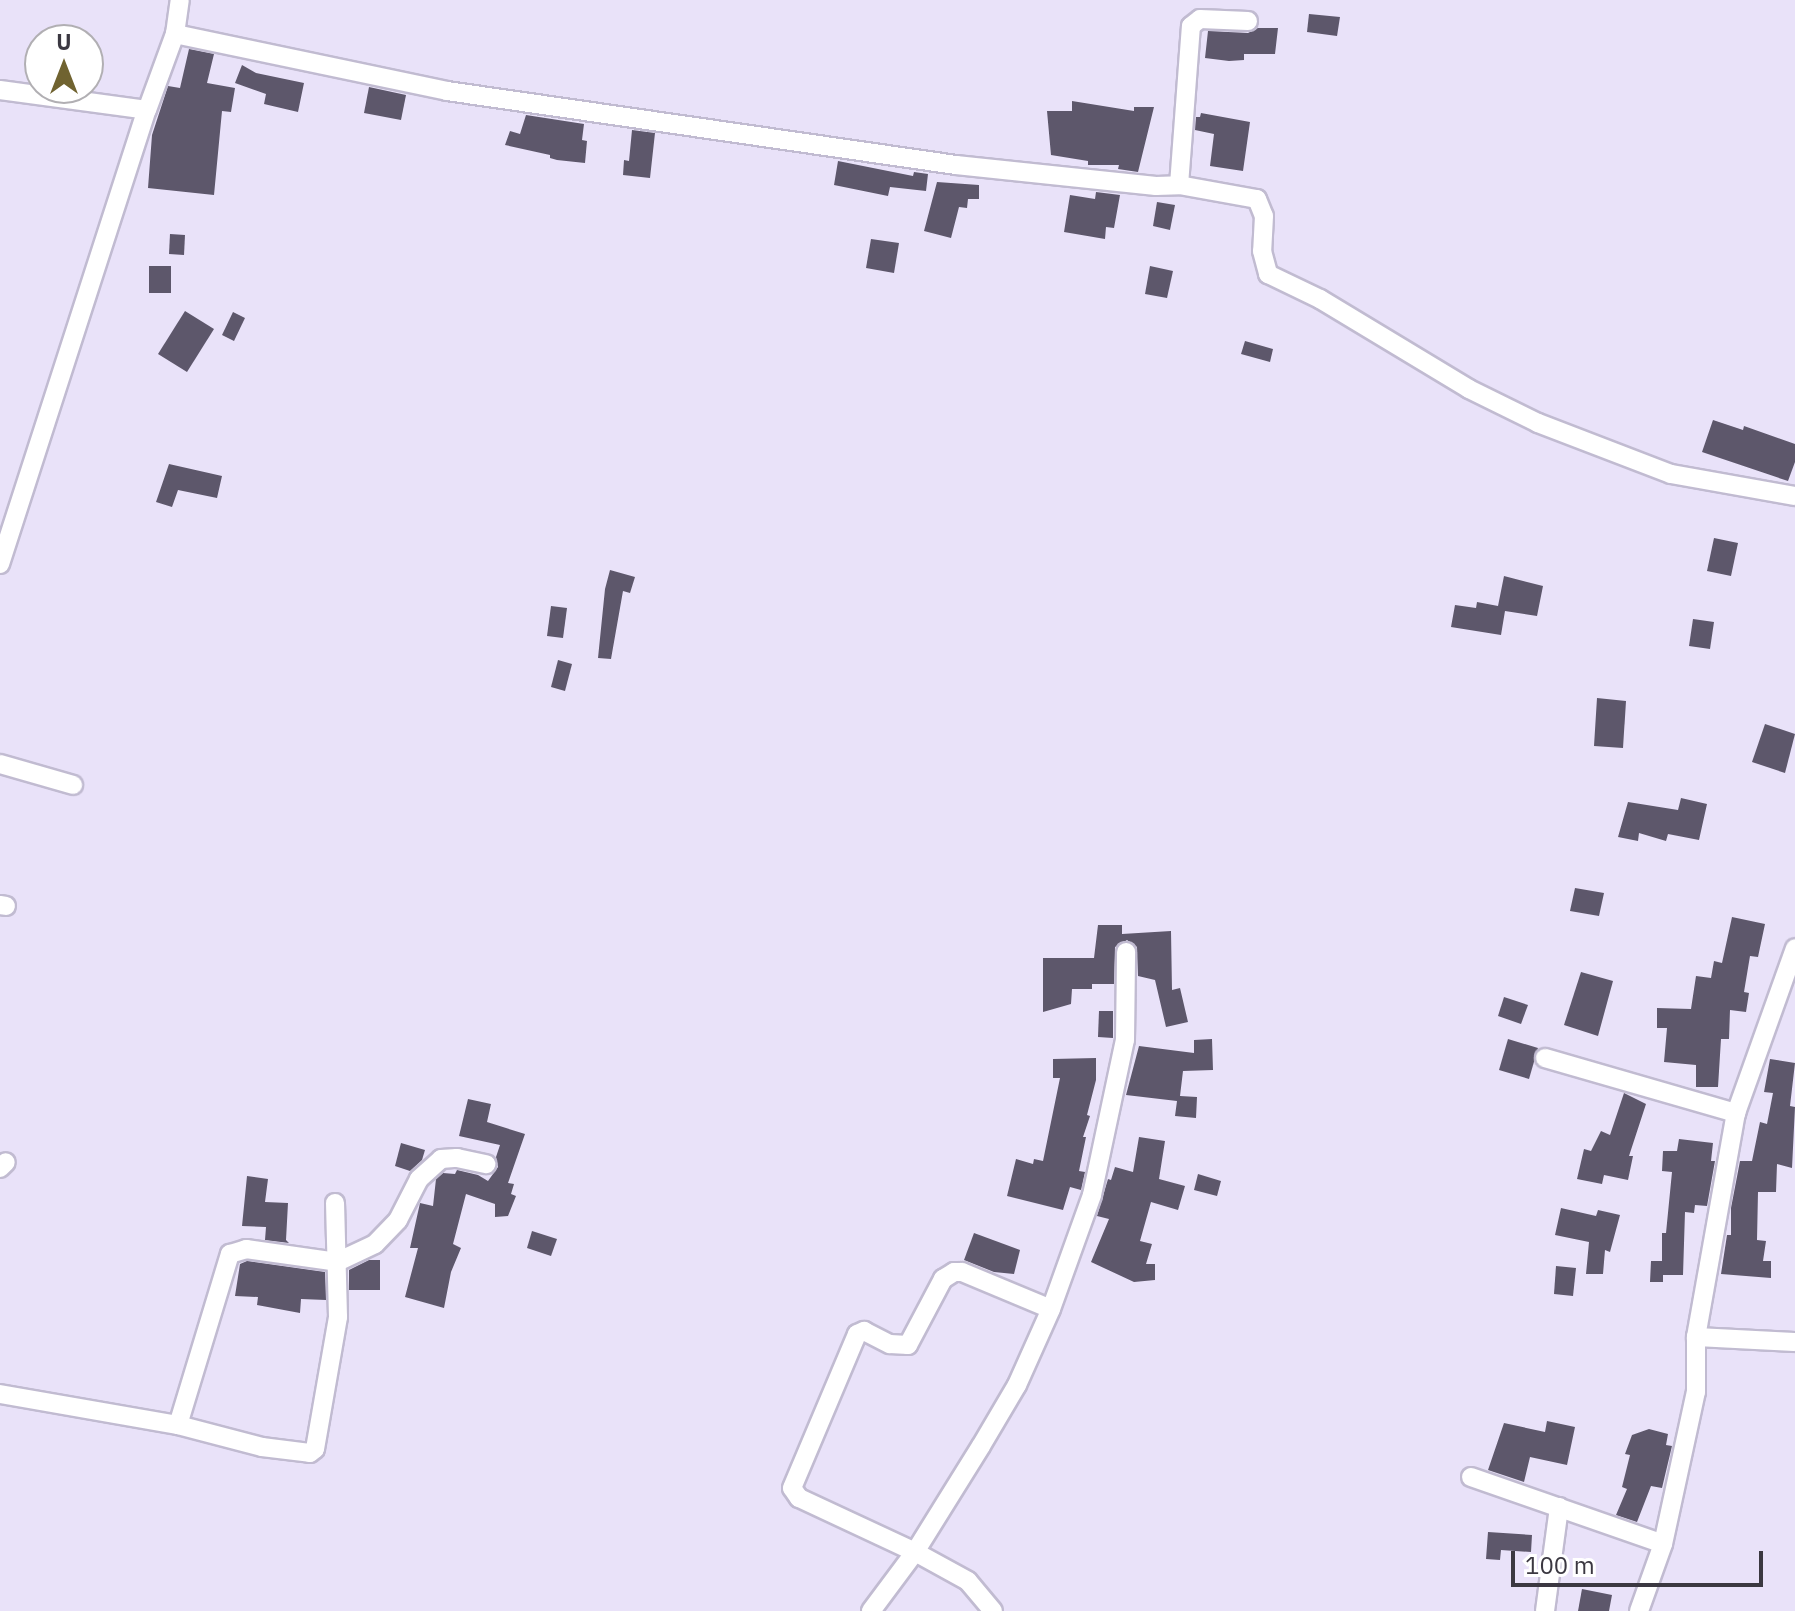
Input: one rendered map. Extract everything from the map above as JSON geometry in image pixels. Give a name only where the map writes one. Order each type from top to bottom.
[{"type":"street","points":[[0,564],[147,110],[175,34],[180,0]]},
{"type":"street","points":[[1179,185],[1191,26],[1200,19],[1248,21]]},
{"type":"street","points":[[175,34],[447,91],[1008,172],[1179,185],[1257,199],[1264,216],[1262,251],[1268,274],[1320,299],[1469,389],[1538,423],[1671,474],[1795,496]]},
{"type":"street","points":[[0,90],[147,110]]},
{"type":"street","points":[[0,764],[73,785]]},
{"type":"street","points":[[1639,1611],[1663,1544],[1696,1392],[1696,1337],[1736,1113],[1795,948]]},
{"type":"street","points":[[871,1611],[915,1552],[1017,1385],[1051,1309],[1092,1195],[1125,1040],[1126,952]]},
{"type":"street","points":[[1545,1058],[1736,1113]]},
{"type":"street","points":[[178,1425],[230,1254],[246,1249],[337,1262],[375,1244],[398,1220],[419,1179],[441,1159],[457,1158],[486,1164]]},
{"type":"street","points":[[0,1394],[178,1425],[299,1454],[315,1449],[338,1317],[335,1203]]},
{"type":"street","points":[[993,1611],[974,1585],[915,1552],[793,1493],[857,1334],[864,1331],[890,1344],[908,1345],[943,1279],[954,1272],[962,1272],[1051,1309]]},
{"type":"street","points":[[1696,1337],[1795,1342]]},
{"type":"street","points":[[1471,1477],[1663,1544]]},
{"type":"street","points":[[1545,1611],[1559,1507]]},
{"type":"building","points":[[1309,14],[1340,17],[1337,36],[1307,32]]},
{"type":"building","points":[[1258,28],[1278,28],[1275,54],[1244,54],[1244,60],[1229,61],[1205,58],[1208,31],[1248,33]]},
{"type":"building","points":[[189,49],[214,54],[207,83],[235,88],[231,112],[222,111],[214,195],[148,188],[152,135],[168,86],[180,88]]},
{"type":"building","points":[[242,65],[256,73],[304,83],[298,112],[264,104],[266,94],[235,83]]},
{"type":"building","points":[[369,87],[406,95],[401,120],[364,113]]},
{"type":"building","points":[[1072,101],[1134,111],[1134,107],[1154,107],[1138,172],[1118,169],[1119,165],[1088,165],[1088,161],[1051,155],[1047,111],[1072,111]]},
{"type":"building","points":[[1201,113],[1250,122],[1243,171],[1210,166],[1214,134],[1195,130],[1196,117],[1200,117]]},
{"type":"building","points":[[526,115],[584,124],[582,140],[587,141],[585,163],[557,160],[550,158],[550,155],[505,145],[510,131],[520,134]]},
{"type":"building","points":[[632,130],[655,133],[650,178],[623,175],[624,160],[629,161]]},
{"type":"building","points":[[838,161],[913,176],[914,172],[928,174],[926,191],[890,187],[888,196],[834,185]]},
{"type":"building","points":[[937,182],[979,185],[979,199],[968,199],[967,208],[959,207],[951,238],[924,231]]},
{"type":"building","points":[[1096,192],[1120,195],[1114,228],[1106,227],[1105,239],[1064,232],[1070,195],[1095,199]]},
{"type":"building","points":[[1157,202],[1175,205],[1170,230],[1153,226]]},
{"type":"building","points":[[170,234],[185,235],[184,255],[169,254]]},
{"type":"building","points":[[871,239],[899,243],[894,273],[866,268]]},
{"type":"building","points":[[149,266],[171,266],[171,293],[149,293]]},
{"type":"building","points":[[1150,266],[1173,271],[1167,298],[1145,294]]},
{"type":"building","points":[[185,311],[214,329],[187,372],[158,354]]},
{"type":"building","points":[[233,312],[245,318],[234,341],[222,335]]},
{"type":"building","points":[[1245,341],[1273,349],[1270,362],[1241,354]]},
{"type":"building","points":[[1713,420],[1743,430],[1744,426],[1795,444],[1795,462],[1788,481],[1702,452]]},
{"type":"building","points":[[169,464],[222,476],[217,498],[178,490],[172,507],[156,502]]},
{"type":"building","points":[[1714,538],[1738,543],[1731,576],[1707,571]]},
{"type":"building","points":[[610,570],[635,577],[630,593],[623,591],[611,659],[598,658]]},
{"type":"building","points":[[1504,576],[1543,586],[1537,616],[1505,611],[1501,635],[1451,627],[1455,605],[1476,608],[1477,602],[1498,606]]},
{"type":"building","points":[[551,606],[567,608],[563,638],[547,636]]},
{"type":"building","points":[[1693,619],[1714,622],[1710,649],[1689,646]]},
{"type":"building","points":[[558,660],[572,664],[565,691],[551,687]]},
{"type":"building","points":[[1597,698],[1626,701],[1623,748],[1594,746]]},
{"type":"building","points":[[1765,724],[1795,734],[1785,773],[1752,762]]},
{"type":"building","points":[[1681,798],[1707,804],[1699,840],[1668,834],[1666,841],[1639,833],[1638,841],[1618,837],[1628,802],[1678,810]]},
{"type":"building","points":[[1575,888],[1604,893],[1599,916],[1570,911]]},
{"type":"building","points":[[1732,917],[1765,924],[1758,957],[1750,956],[1744,992],[1749,993],[1746,1012],[1730,1010],[1729,1039],[1721,1039],[1718,1087],[1696,1087],[1696,1065],[1664,1062],[1667,1028],[1657,1028],[1657,1008],[1691,1009],[1696,976],[1711,978],[1714,961],[1722,963]]},
{"type":"building","points":[[1098,925],[1122,925],[1122,934],[1171,931],[1172,990],[1180,988],[1188,1022],[1166,1027],[1155,980],[1138,976],[1137,947],[1127,940],[1115,947],[1114,984],[1092,984],[1092,989],[1072,989],[1071,1004],[1043,1012],[1043,958],[1094,958]]},
{"type":"building","points":[[1581,972],[1613,981],[1598,1036],[1564,1025]]},
{"type":"building","points":[[1504,997],[1528,1005],[1521,1024],[1498,1016]]},
{"type":"building","points":[[1099,1011],[1113,1011],[1113,1038],[1098,1037]]},
{"type":"building","points":[[1212,1039],[1213,1070],[1183,1071],[1180,1096],[1197,1097],[1196,1118],[1175,1116],[1177,1101],[1126,1095],[1139,1046],[1194,1053],[1194,1040]]},
{"type":"building","points":[[1508,1039],[1538,1048],[1529,1079],[1499,1070]]},
{"type":"building","points":[[1096,1058],[1096,1080],[1087,1115],[1090,1116],[1083,1137],[1086,1137],[1079,1171],[1085,1172],[1081,1190],[1070,1187],[1063,1210],[1007,1196],[1016,1159],[1033,1164],[1034,1159],[1043,1161],[1060,1078],[1053,1078],[1053,1059]]},
{"type":"building","points":[[1770,1059],[1795,1063],[1790,1106],[1795,1107],[1792,1168],[1777,1164],[1776,1192],[1758,1192],[1757,1240],[1766,1241],[1763,1261],[1771,1261],[1771,1278],[1721,1274],[1727,1235],[1731,1235],[1731,1208],[1740,1161],[1752,1161],[1760,1122],[1767,1124],[1773,1093],[1764,1092]]},
{"type":"building","points":[[1624,1093],[1646,1104],[1629,1156],[1633,1156],[1628,1180],[1604,1175],[1602,1184],[1577,1179],[1584,1149],[1591,1151],[1601,1131],[1610,1135]]},
{"type":"building","points":[[468,1099],[491,1104],[487,1122],[525,1134],[508,1183],[514,1184],[511,1194],[516,1196],[508,1216],[495,1217],[495,1204],[466,1194],[453,1244],[461,1248],[451,1272],[444,1308],[405,1297],[418,1248],[410,1248],[420,1203],[433,1206],[436,1179],[443,1173],[455,1174],[457,1170],[488,1181],[498,1167],[496,1157],[500,1145],[459,1136]]},
{"type":"building","points":[[1139,1137],[1165,1141],[1159,1179],[1185,1186],[1178,1210],[1151,1202],[1140,1241],[1152,1244],[1146,1264],[1155,1264],[1155,1280],[1134,1282],[1091,1262],[1109,1219],[1097,1216],[1108,1179],[1111,1180],[1115,1167],[1133,1172]]},
{"type":"building","points":[[1679,1139],[1713,1143],[1711,1161],[1715,1161],[1707,1206],[1695,1205],[1694,1213],[1685,1212],[1683,1275],[1663,1275],[1663,1282],[1650,1282],[1651,1261],[1662,1261],[1662,1233],[1666,1233],[1672,1172],[1662,1171],[1663,1151],[1677,1151]]},
{"type":"building","points":[[401,1143],[425,1150],[422,1160],[410,1171],[395,1166]]},
{"type":"building","points":[[1198,1174],[1221,1181],[1217,1196],[1194,1190]]},
{"type":"building","points":[[247,1176],[268,1179],[265,1202],[288,1203],[286,1240],[289,1243],[265,1240],[266,1227],[242,1226]]},
{"type":"building","points":[[1561,1208],[1596,1216],[1598,1210],[1620,1215],[1610,1252],[1605,1250],[1603,1274],[1586,1274],[1589,1242],[1555,1235]]},
{"type":"building","points":[[532,1231],[557,1239],[551,1256],[527,1248]]},
{"type":"building","points":[[974,1233],[1020,1250],[1014,1274],[994,1272],[964,1260]]},
{"type":"building","points":[[369,1260],[380,1260],[380,1290],[349,1290],[349,1270]]},
{"type":"building","points":[[247,1261],[325,1272],[326,1300],[301,1299],[300,1313],[257,1305],[258,1297],[235,1296],[240,1264]]},
{"type":"building","points":[[1556,1266],[1576,1268],[1573,1296],[1554,1294]]},
{"type":"building","points":[[1547,1421],[1575,1427],[1567,1465],[1530,1457],[1524,1482],[1488,1470],[1504,1423],[1545,1432]]},
{"type":"building","points":[[1649,1429],[1668,1434],[1666,1445],[1672,1446],[1662,1488],[1651,1486],[1637,1522],[1616,1515],[1627,1489],[1622,1487],[1630,1455],[1625,1454],[1632,1435]]},
{"type":"building","points":[[1488,1532],[1532,1535],[1531,1552],[1501,1550],[1500,1560],[1486,1559]]},
{"type":"building","points":[[1582,1589],[1612,1595],[1609,1611],[1578,1611]]}]
